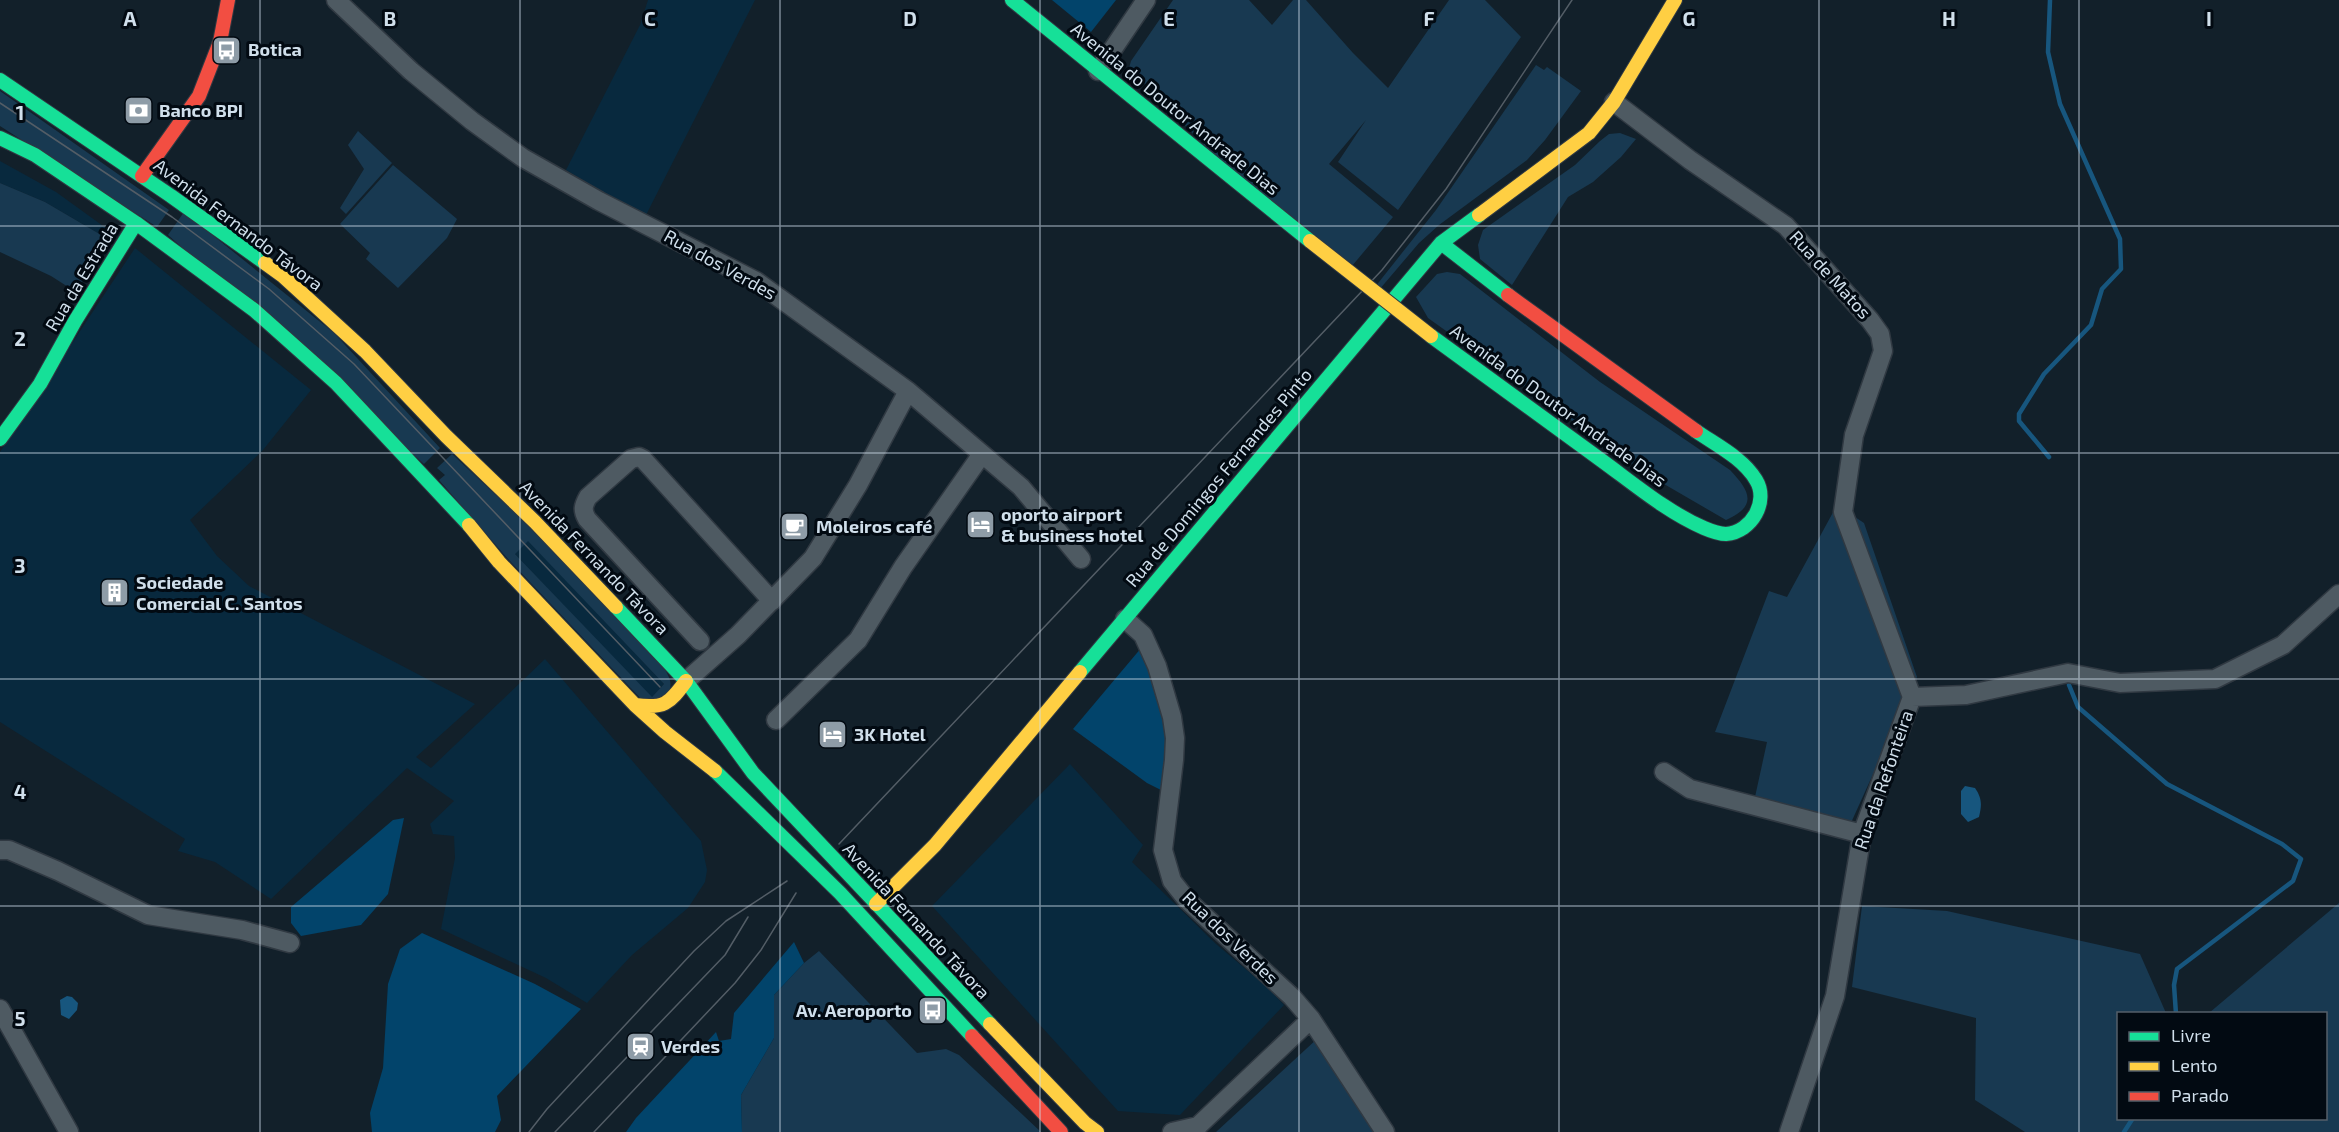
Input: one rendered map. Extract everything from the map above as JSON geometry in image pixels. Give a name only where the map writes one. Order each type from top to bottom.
[{"type":"main road","points":[[142,176],[199,96],[220,42],[228,0]]},
{"type":"main road","name":"Avenida do Doutor Andrade Dias","points":[[1012,0],[1431,336],[1640,489],[1698,524],[1721,534],[1734,532],[1748,525],[1760,504],[1761,492],[1753,475],[1740,462],[1605,368],[1496,288],[1441,243]]},
{"type":"main road","name":"Rua de Domingos Fernandes Pinto","points":[[862,917],[936,845],[1441,243],[1579,142],[1614,102],[1675,0]]},
{"type":"main road","name":"Avenida Fernando Távora","points":[[0,80],[142,176],[283,276],[365,351],[446,436],[535,522],[686,681],[753,773],[987,1023],[1085,1123],[1097,1132]]},
{"type":"main road","name":"Avenida Fernando Távora","points":[[0,138],[35,155],[136,223],[254,310],[336,383],[456,509],[499,562],[635,705],[665,732],[719,774],[862,917],[1061,1132]]},
{"type":"main road","name":"Rua da Estrada","points":[[0,439],[40,384],[75,321],[136,223]]},
{"type":"main road","points":[[635,705],[663,707],[677,694],[686,681]]},
{"type":"street","name":"Rua dos Verdes","points":[[336,0],[411,71],[472,121],[523,158],[599,201],[756,281],[908,391],[1021,487],[1081,559]]},
{"type":"street","points":[[1098,71],[1146,0]]},
{"type":"street","name":"Rua de Matos","points":[[1614,102],[1786,226],[1880,334],[1883,351],[1854,435],[1843,512],[1912,697]]},
{"type":"street","points":[[686,681],[772,601],[813,558],[858,485],[908,391]]},
{"type":"street","points":[[776,720],[858,640],[903,567],[982,454]]},
{"type":"street","points":[[700,641],[583,512],[588,497],[634,457],[643,459],[772,601]]},
{"type":"street","name":"Rua da Refonteira","points":[[1789,1132],[1835,996],[1862,834],[1912,697],[1966,695],[2067,673],[2120,683],[2215,679],[2283,645],[2339,594]]},
{"type":"street","name":"Rua dos Verdes","points":[[1125,619],[1143,635],[1157,666],[1172,717],[1174,760],[1163,850],[1172,880],[1187,900],[1292,997],[1311,1018],[1385,1132]]},
{"type":"street","points":[[1664,772],[1690,789],[1862,834]]},
{"type":"street","points":[[0,850],[9,850],[58,871],[148,915],[242,930],[290,943]]},
{"type":"street","points":[[0,1009],[69,1132]]},
{"type":"street","points":[[1172,1132],[1197,1129],[1311,1018]]},
{"type":"shaded area","points":[[648,0],[755,0],[645,217],[566,170],[640,25]]},
{"type":"shaded area","points":[[1052,0],[1116,0],[1091,32]]},
{"type":"shaded area","points":[[1173,0],[1249,0],[1272,25],[1293,0],[1306,0],[1388,88],[1449,0],[1485,0],[1521,37],[1398,210],[1338,162],[1366,120],[1329,164],[1393,217],[1352,266],[1207,148],[1129,68],[1131,61]]},
{"type":"shaded area","points":[[1536,65],[1544,70],[1547,67],[1581,91],[1545,140],[1527,160],[1439,225],[1419,243],[1379,290],[1375,287],[1436,210]]},
{"type":"shaded area","points":[[0,91],[169,210],[157,227],[0,126]]},
{"type":"shaded area","points":[[358,131],[392,163],[346,214],[340,208],[364,169],[348,145]]},
{"type":"shaded area","points":[[1620,133],[1636,139],[1621,157],[1593,182],[1568,197],[1512,285],[1480,259],[1478,245],[1483,230],[1575,165],[1609,134]]},
{"type":"shaded area","points":[[0,161],[56,192],[110,231],[108,239],[45,202],[0,183]]},
{"type":"shaded area","points":[[393,165],[457,219],[447,238],[398,288],[366,259],[370,253],[340,224]]},
{"type":"shaded area","points":[[0,183],[45,202],[108,239],[76,292],[51,276],[0,252]]},
{"type":"shaded area","points":[[184,212],[334,333],[440,448],[424,464],[168,235]]},
{"type":"shaded area","points":[[135,248],[311,390],[263,450],[190,520],[217,556],[249,586],[475,704],[416,757],[431,768],[545,659],[701,841],[707,870],[705,882],[688,908],[632,955],[587,1003],[546,978],[441,929],[455,858],[454,836],[433,834],[430,824],[454,801],[407,768],[271,899],[215,862],[178,851],[185,839],[0,722],[0,452]]},
{"type":"shaded area","points":[[1447,272],[1460,274],[1600,382],[1730,470],[1746,491],[1747,504],[1736,515],[1726,520],[1645,473],[1428,318],[1416,297],[1437,274]]},
{"type":"shaded area","points":[[452,454],[528,525],[664,668],[671,685],[662,701],[644,702],[508,559],[439,480],[445,475],[437,468]],"holes":[[[528,541],[664,684],[652,697],[515,554]]]},
{"type":"shaded area","points":[[1837,505],[1864,523],[1917,677],[1850,825],[1755,797],[1767,742],[1715,732],[1769,591],[1787,597]]},
{"type":"shaded area","points":[[528,540],[664,684],[651,698],[514,553]]},
{"type":"shaded area","points":[[1142,647],[1157,688],[1170,744],[1163,791],[1147,783],[1073,729]]},
{"type":"shaded area","points":[[1070,764],[1143,845],[1132,862],[1216,944],[1267,987],[1284,1005],[1180,1115],[1118,1111],[932,906]]},
{"type":"shaded area","points":[[1965,786],[1975,788],[1981,802],[1979,817],[1968,822],[1961,814],[1961,791]]},
{"type":"shaded area","points":[[404,818],[388,894],[361,925],[301,936],[291,923],[291,907],[393,820]]},
{"type":"shaded area","points":[[2339,903],[2339,1132],[2025,1132],[1975,1100],[1976,1018],[1852,987],[1862,906],[1947,911],[2140,954],[2166,1012],[2117,1012],[2117,1120],[2327,1120],[2327,1012],[2210,1012]]},
{"type":"shaded area","points":[[422,933],[535,984],[581,1009],[497,1096],[501,1120],[495,1132],[372,1132],[370,1113],[383,1068],[388,984],[400,949]]},
{"type":"shaded area","points":[[794,942],[804,963],[774,995],[774,1038],[741,1095],[742,1132],[626,1132],[636,1118],[716,1032],[719,1041],[731,1039],[734,1013]]},
{"type":"shaded area","points":[[819,951],[917,1053],[946,1049],[959,1055],[1041,1132],[742,1132],[741,1095],[774,1038],[774,995],[804,963]]},
{"type":"shaded area","points":[[67,996],[72,997],[78,1003],[77,1010],[69,1019],[61,1015],[60,1000]]},
{"type":"shaded area","points":[[1318,1038],[1383,1132],[1216,1132]]},
{"type":"waterway","points":[[2049,457],[2019,421],[2019,414],[2044,374],[2091,325],[2102,289],[2121,269],[2120,239],[2060,104],[2048,52],[2050,0]]},
{"type":"waterway","points":[[2069,685],[2078,707],[2167,784],[2282,844],[2301,859],[2293,881],[2177,969],[2174,985],[2176,1012]]},
{"type":"waterway","points":[[2124,1132],[2132,1120]]},
{"type":"tram line","points":[[839,844],[1382,270],[1446,189],[1572,0]]},
{"type":"tram line","points":[[0,103],[172,217],[269,289],[354,364],[660,687]]},
{"type":"tram line","points":[[529,1132],[547,1109],[694,951],[726,921],[787,881]]},
{"type":"tram line","points":[[594,1132],[735,983],[761,950],[796,893]]},
{"type":"tram line","points":[[555,1132],[725,955],[748,917]]},
{"type":"traffic: fast","points":[[1012,0],[1310,241]]},
{"type":"traffic: fast","points":[[0,80],[265,263]]},
{"type":"traffic: fast","points":[[0,138],[35,155],[136,223],[254,310],[336,383],[469,525]]},
{"type":"traffic: fast","points":[[1080,672],[1441,243],[1479,215]]},
{"type":"traffic: fast","points":[[0,439],[40,384],[75,321],[136,223]]},
{"type":"traffic: fast","points":[[1441,243],[1508,295]]},
{"type":"traffic: fast","points":[[1431,336],[1664,506],[1709,530],[1723,534],[1735,532],[1743,528],[1756,514],[1760,488],[1744,465],[1729,452],[1696,431]]},
{"type":"traffic: fast","points":[[616,607],[686,681],[753,773],[990,1024]]},
{"type":"traffic: fast","points":[[715,771],[840,893],[972,1036]]},
{"type":"traffic: slow","points":[[1479,215],[1589,133],[1614,102],[1675,0]]},
{"type":"traffic: slow","points":[[1310,241],[1431,336]]},
{"type":"traffic: slow","points":[[265,263],[283,276],[365,351],[616,607]]},
{"type":"traffic: slow","points":[[469,525],[499,562],[635,705],[715,771]]},
{"type":"traffic: slow","points":[[876,904],[935,845],[1080,672]]},
{"type":"traffic: slow","points":[[635,705],[653,706],[665,703],[686,681]]},
{"type":"traffic: slow","points":[[990,1024],[1085,1123],[1097,1132]]},
{"type":"traffic: jam","points":[[142,176],[199,96],[220,42],[228,0]]},
{"type":"traffic: jam","points":[[1508,295],[1696,431]]},
{"type":"traffic: jam","points":[[972,1036],[1061,1132]]},
{"type":"place","name":"Botica","points":[[227,50]]},
{"type":"place","name":"Banco BPI","points":[[138,111]]},
{"type":"place","name":"oporto airport & business hotel","points":[[980,525]]},
{"type":"place","name":"Moleiros café","points":[[795,527]]},
{"type":"place","name":"Sociedade Comercial C. Santos","points":[[115,593]]},
{"type":"place","name":"3K Hotel","points":[[833,735]]},
{"type":"place","name":"Av. Aeroporto","points":[[933,1011]]},
{"type":"place","name":"Verdes","points":[[640,1047]]}]
